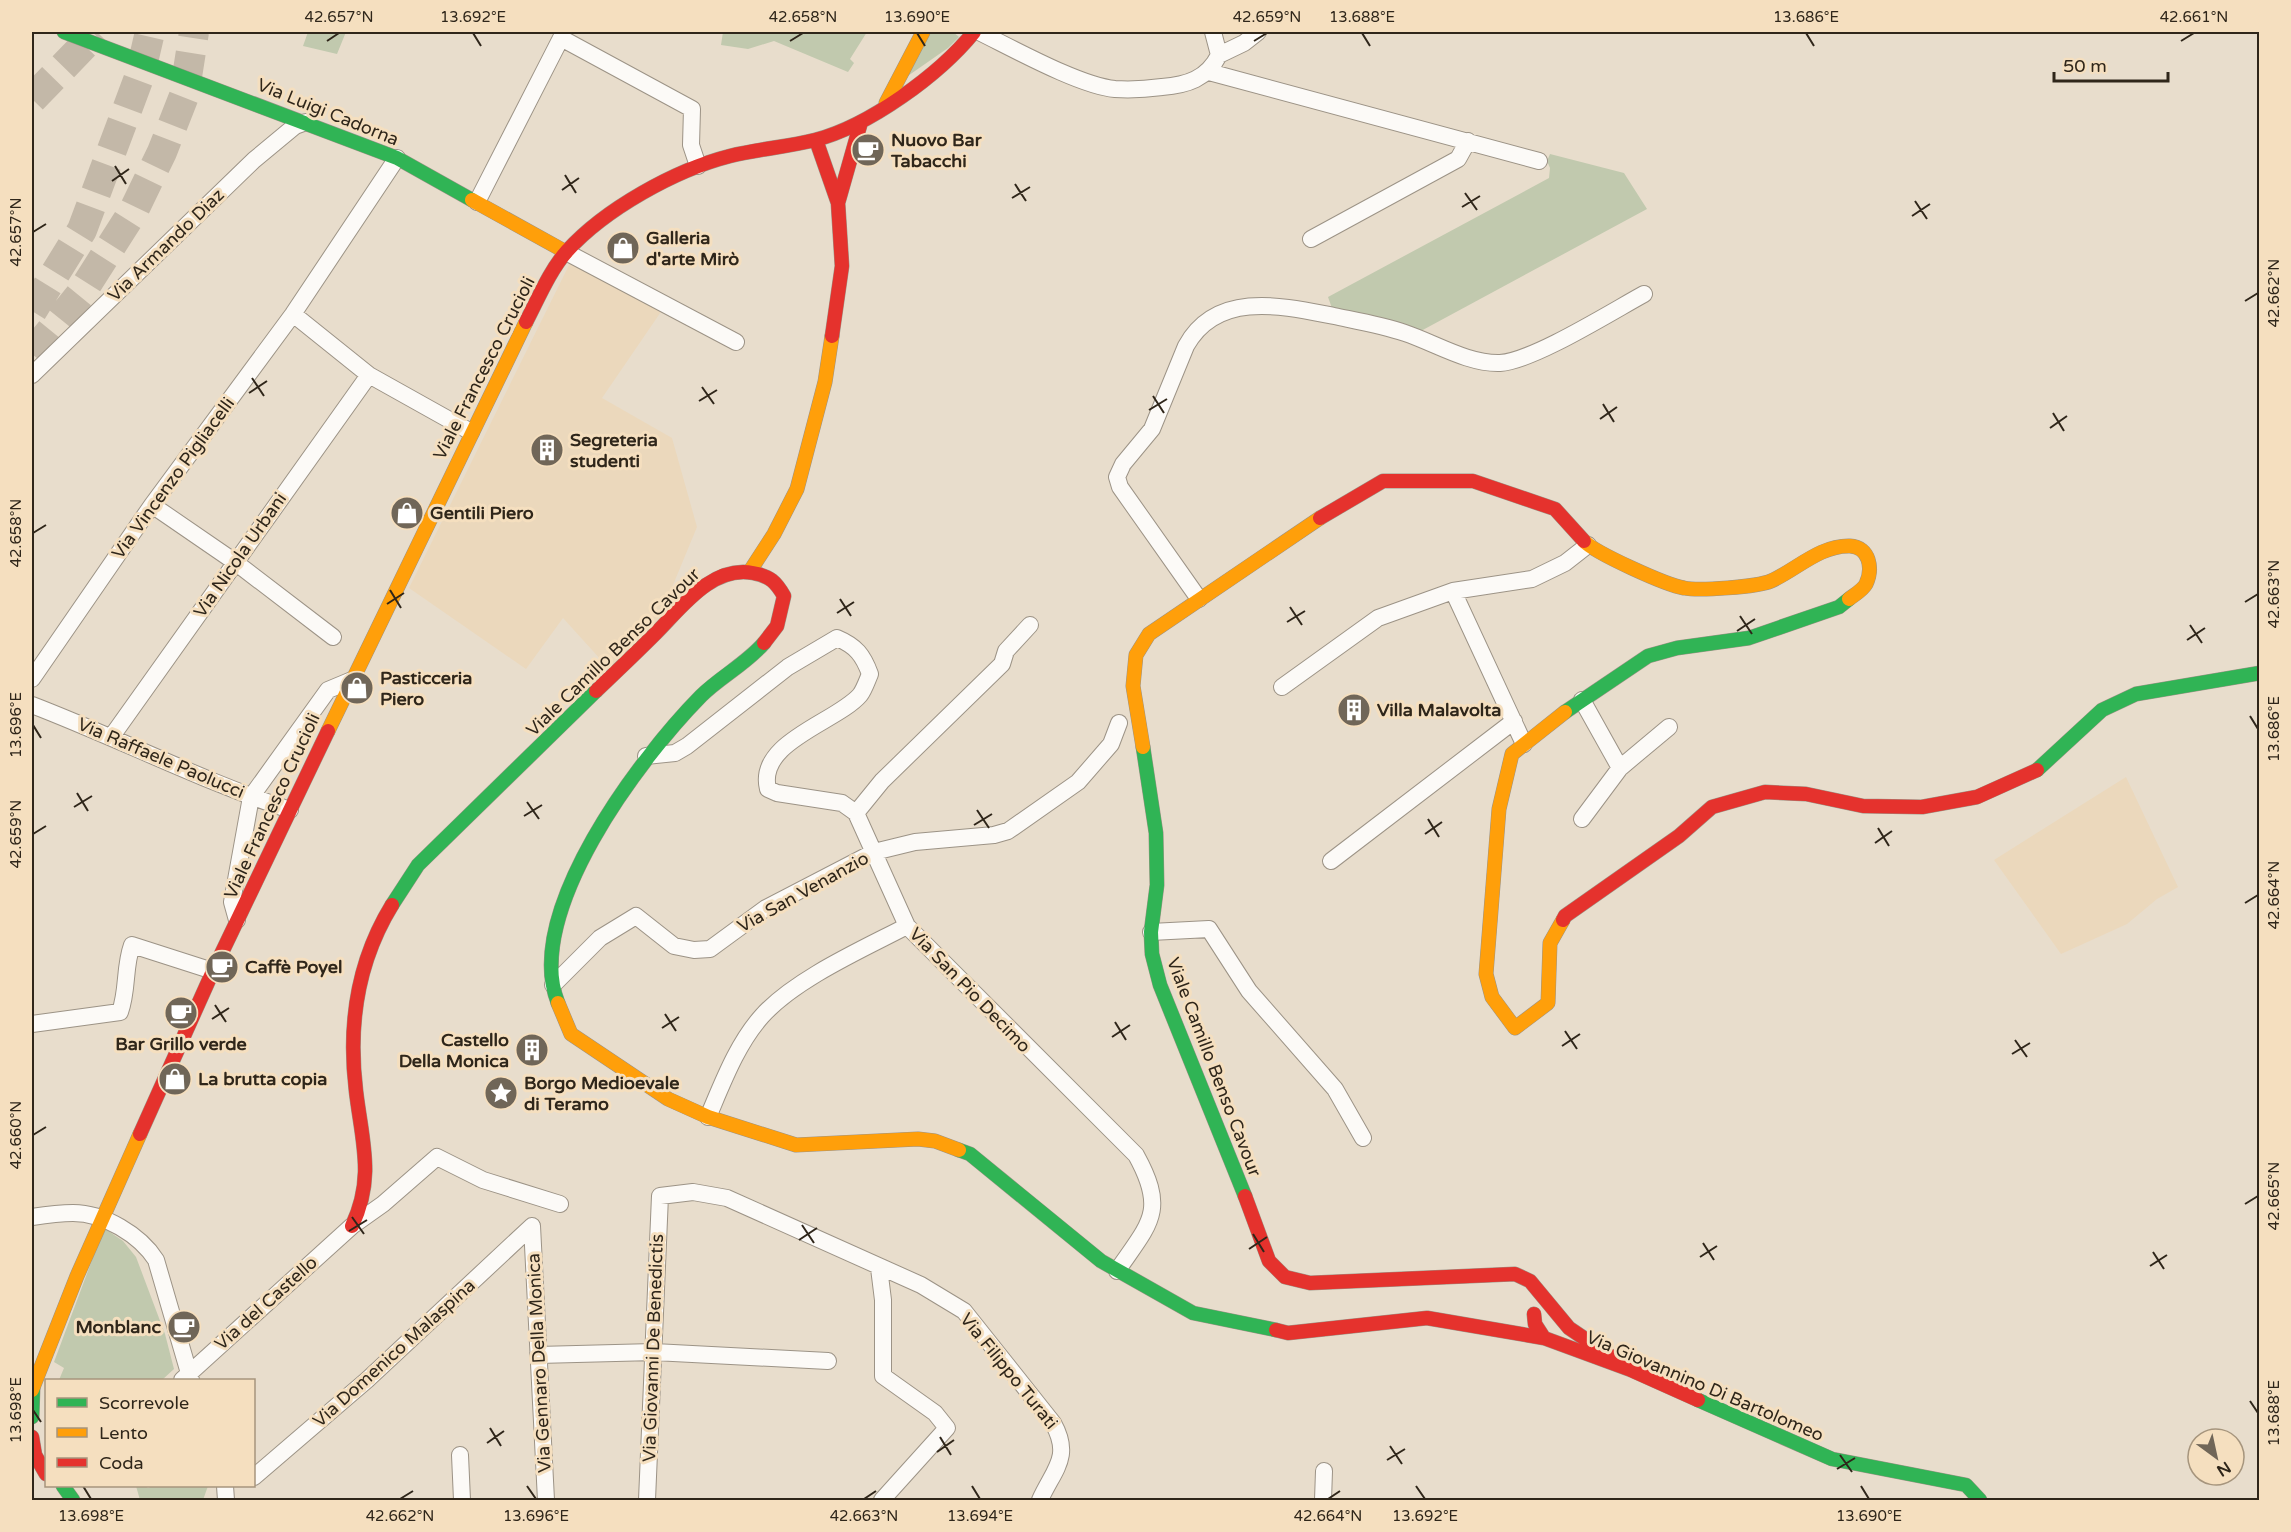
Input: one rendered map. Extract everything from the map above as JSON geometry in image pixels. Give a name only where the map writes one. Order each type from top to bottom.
[{"type":"main road","name":"Via Luigi Cadorna","points":[[64,32],[85,35],[397,158],[566,252]]},
{"type":"main road","points":[[882,109],[923,32]]},
{"type":"main road","name":"Viale Francesco Crucioli","points":[[32,1417],[32,1388],[77,1276],[104,1220],[213,970],[516,340],[566,252],[606,215],[646,190],[698,166],[750,151],[816,140],[861,122],[930,76],[956,54],[974,32]]},
{"type":"main road","points":[[838,202],[861,122]]},
{"type":"main road","points":[[816,140],[838,202],[842,266],[825,382],[797,489],[774,534],[750,571],[776,581],[784,596],[777,626],[762,646],[702,695],[646,756],[590,844],[563,905],[551,948],[553,985],[562,1019],[570,1034],[668,1099],[708,1117],[795,1145],[918,1139],[935,1141],[970,1154],[1117,1271],[1193,1313],[1272,1331],[1305,1332],[1427,1318],[1509,1332],[1529,1323],[1534,1314]]},
{"type":"main road","name":"Viale Camillo Benso Cavour","points":[[1530,1281],[1515,1274],[1310,1283],[1285,1277],[1269,1261],[1235,1168],[1160,985],[1152,954],[1151,932],[1157,885],[1156,833],[1133,686],[1136,655],[1149,634],[1293,534],[1383,481],[1473,481],[1555,509],[1588,545]]},
{"type":"main road","points":[[1588,545],[1647,574],[1684,588],[1743,586],[1769,582],[1821,552],[1851,546],[1864,551],[1869,560],[1870,570],[1865,586],[1839,607],[1749,638],[1677,648],[1648,656],[1582,700],[1512,754],[1499,809],[1487,964],[1492,997],[1515,1028],[1548,1003],[1551,975],[1550,943],[1565,915],[1678,836],[1712,807],[1765,792],[1806,794],[1863,806],[1922,807],[1977,797],[2035,772],[2102,710],[2136,694],[2259,673]]},
{"type":"main road","name":"Viale Camillo Benso Cavour","points":[[352,1226],[363,1207],[368,1173],[354,1072],[357,999],[369,948],[388,912],[418,865],[702,588],[724,574],[750,571]]},
{"type":"main road","points":[[1530,1281],[1537,1298],[1534,1324],[1544,1338]]},
{"type":"main road","points":[[1530,1281],[1556,1315]]},
{"type":"main road","points":[[1534,1314],[1545,1312],[1556,1315]]},
{"type":"main road","name":"Via Giovannino Di Bartolomeo","points":[[1556,1315],[1569,1328],[1631,1370]]},
{"type":"main road","name":"Via Giovannino Di Bartolomeo","points":[[1509,1332],[1544,1338],[1631,1370],[1832,1459],[1965,1485],[1980,1500]]},
{"type":"main road","points":[[32,1437],[33,1455],[45,1473]]},
{"type":"street","points":[[979,32],[1091,84],[1114,89],[1174,86],[1198,79],[1209,72],[1220,56],[1244,43],[1258,32]]},
{"type":"street","points":[[1213,32],[1220,56]]},
{"type":"street","points":[[477,202],[561,38],[692,109],[691,145],[698,166]]},
{"type":"street","points":[[1209,72],[1539,161]]},
{"type":"street","points":[[272,144],[279,125],[273,109]]},
{"type":"street","name":"Via Armando Diaz","points":[[32,375],[272,144],[295,126],[306,122]]},
{"type":"street","points":[[1311,239],[1458,159],[1468,141]]},
{"type":"street","name":"Via Vincenzo Pigliacelli","points":[[32,679],[152,505],[293,314],[397,158]]},
{"type":"street","points":[[566,252],[736,342]]},
{"type":"street","points":[[1199,599],[1120,487],[1117,477],[1123,464],[1152,429],[1186,346],[1202,325],[1250,305],[1278,305],[1392,329],[1485,362],[1506,363],[1530,355],[1644,294]]},
{"type":"street","points":[[293,314],[369,375],[471,432]]},
{"type":"street","name":"Via Nicola Urbani","points":[[112,736],[369,375]]},
{"type":"street","points":[[152,505],[235,562],[333,638]]},
{"type":"street","points":[[1282,687],[1378,618],[1453,591],[1532,579],[1565,563],[1588,545]]},
{"type":"street","points":[[1453,591],[1524,744]]},
{"type":"street","points":[[646,756],[675,753],[687,746],[788,667],[837,638],[854,645],[864,658],[870,674],[860,695],[786,745],[772,765],[766,780],[768,789],[777,793],[842,803],[856,813],[882,781],[1002,664],[1006,651],[1030,625]]},
{"type":"street","points":[[237,920],[232,902],[251,797],[328,690],[352,680]]},
{"type":"street","points":[[1582,700],[1620,768]]},
{"type":"street","name":"Via Raffaele Paolucci","points":[[32,705],[112,736],[251,797],[290,810]]},
{"type":"street","points":[[1331,861],[1514,721]]},
{"type":"street","name":"Via San Venanzio","points":[[553,985],[600,938],[636,916],[674,946],[694,950],[710,949],[766,908],[874,852],[915,842],[994,835],[1008,831],[1046,807],[1078,782],[1112,744],[1119,723]]},
{"type":"street","points":[[1582,819],[1620,768],[1668,727]]},
{"type":"street","name":"Via San Pio Decimo","points":[[856,813],[907,926],[1136,1155],[1148,1178],[1155,1209],[1146,1229],[1117,1271]]},
{"type":"street","points":[[708,1117],[739,1049],[763,1015],[797,987],[907,926]]},
{"type":"street","points":[[1151,932],[1209,929],[1249,991],[1335,1089],[1363,1138]]},
{"type":"street","points":[[32,1024],[120,1012],[125,999],[126,961],[132,945],[213,970]]},
{"type":"street","name":"Via del Castello","points":[[187,1378],[352,1226],[383,1204],[437,1157],[483,1180],[560,1204]]},
{"type":"street","name":"Via Filippo Turati","points":[[660,1196],[693,1192],[727,1198],[921,1285],[964,1311],[1053,1423],[1061,1437],[1064,1451],[1040,1500]]},
{"type":"street","name":"Via Giovanni De Benedictis","points":[[647,1500],[660,1196]]},
{"type":"street","points":[[32,1217],[75,1213],[104,1220],[140,1240],[156,1260],[177,1328],[187,1378]]},
{"type":"street","name":"Via Gennaro Della Monica","points":[[532,1226],[546,1500]]},
{"type":"street","name":"Via Domenico Malaspina","points":[[255,1476],[367,1380],[532,1226]]},
{"type":"street","points":[[879,1268],[883,1300],[883,1376],[935,1413],[947,1428],[882,1500]]},
{"type":"street","points":[[538,1355],[654,1352],[828,1361]]},
{"type":"street","points":[[460,1455],[462,1500]]},
{"type":"street","points":[[1323,1500],[1324,1471]]},
{"type":"shaded area","points":[[574,255],[667,303],[602,398],[672,438],[697,527],[656,626],[612,672],[563,618],[526,669],[409,588]]},
{"type":"shaded area","points":[[2126,777],[2178,887],[2157,899],[2127,924],[2061,954],[1994,860]]},
{"type":"green space","points":[[308,32],[346,32],[337,54],[303,46]]},
{"type":"green space","points":[[723,32],[867,32],[850,59],[854,63],[848,72],[774,41],[748,49],[721,45]]},
{"type":"green space","points":[[931,32],[953,32],[959,37],[948,48],[902,80]]},
{"type":"green space","points":[[1550,154],[1624,173],[1647,209],[1419,332],[1333,311],[1328,297],[1549,178],[1550,168],[1547,161]]},
{"type":"green space","points":[[104,1228],[123,1241],[136,1257],[165,1334],[174,1369],[163,1379],[59,1379],[64,1368],[54,1362]]},
{"type":"green space","points":[[136,1487],[208,1487],[203,1500],[140,1500]]},
{"type":"tunnel","points":[[32,99],[97,32]]},
{"type":"tunnel","points":[[32,311],[82,230],[140,75],[150,32]]},
{"type":"tunnel","points":[[32,354],[80,295],[134,210],[162,152],[184,96],[194,32]]},
{"type":"traffic: fast","points":[[64,32],[397,158],[472,200]]},
{"type":"traffic: fast","points":[[1565,712],[1648,656],[1677,648],[1749,638],[1839,607],[1849,599]]},
{"type":"traffic: fast","points":[[558,1003],[551,967],[557,926],[571,883],[593,839],[619,797],[676,723],[708,689],[764,643]]},
{"type":"traffic: fast","points":[[2037,770],[2102,710],[2136,694],[2260,673]]},
{"type":"traffic: fast","points":[[392,905],[418,865],[596,691]]},
{"type":"traffic: fast","points":[[1143,747],[1156,833],[1157,885],[1151,932],[1152,954],[1160,985],[1245,1196]]},
{"type":"traffic: fast","points":[[959,1150],[970,1154],[1101,1261],[1193,1313],[1276,1330]]},
{"type":"traffic: fast","points":[[32,1417],[33,1387]]},
{"type":"traffic: fast","points":[[1698,1400],[1832,1459],[1966,1485],[1980,1500]]},
{"type":"traffic: fast","points":[[64,1487],[73,1500]]},
{"type":"traffic: slow","points":[[886,103],[923,32]]},
{"type":"traffic: slow","points":[[472,200],[566,252]]},
{"type":"traffic: slow","points":[[328,731],[526,322]]},
{"type":"traffic: slow","points":[[750,571],[774,534],[797,489],[825,382],[832,336]]},
{"type":"traffic: slow","points":[[1143,747],[1133,686],[1136,655],[1149,634],[1320,518]]},
{"type":"traffic: slow","points":[[1584,541],[1631,568],[1675,586],[1691,589],[1728,588],[1764,583],[1818,554],[1839,547],[1857,547],[1866,555],[1869,572],[1865,586],[1849,599]]},
{"type":"traffic: slow","points":[[1563,920],[1550,943],[1548,1003],[1515,1028],[1492,997],[1486,974],[1499,809],[1512,754],[1565,712]]},
{"type":"traffic: slow","points":[[558,1003],[571,1034],[668,1099],[708,1117],[796,1145],[918,1139],[935,1141],[959,1150]]},
{"type":"traffic: slow","points":[[32,1390],[77,1276],[140,1134]]},
{"type":"traffic: jam","points":[[526,322],[550,276],[567,251],[583,235],[621,206],[664,181],[709,162],[815,140],[858,123],[902,97],[923,81],[974,32]]},
{"type":"traffic: jam","points":[[832,336],[842,266],[838,203],[861,122]]},
{"type":"traffic: jam","points":[[816,140],[838,203]]},
{"type":"traffic: jam","points":[[1320,518],[1383,481],[1473,481],[1555,509],[1584,541]]},
{"type":"traffic: jam","points":[[596,691],[698,591],[724,575],[738,572],[764,576],[775,583],[784,596],[777,626],[764,643]]},
{"type":"traffic: jam","points":[[140,1134],[213,971],[328,731]]},
{"type":"traffic: jam","points":[[1563,920],[1565,916],[1679,836],[1712,807],[1765,792],[1806,794],[1863,806],[1922,807],[1977,797],[2037,770]]},
{"type":"traffic: jam","points":[[352,1226],[359,1208],[365,1175],[354,1067],[355,1019],[358,995],[370,949],[392,905]]},
{"type":"traffic: jam","points":[[1245,1196],[1269,1261],[1285,1277],[1310,1283],[1515,1274],[1530,1281],[1569,1328],[1631,1370]]},
{"type":"traffic: jam","points":[[1534,1314],[1535,1324],[1544,1338]]},
{"type":"traffic: jam","points":[[1276,1330],[1288,1333],[1427,1318],[1544,1338],[1631,1370],[1698,1400]]},
{"type":"traffic: jam","points":[[32,1437],[35,1455],[45,1472]]},
{"type":"place","name":"Nuovo Bar Tabacchi","points":[[868,150]]},
{"type":"place","name":"Galleria d'arte Mirò","points":[[623,248]]},
{"type":"place","name":"Segreteria studenti","points":[[547,450]]},
{"type":"place","name":"Gentili Piero","points":[[407,513]]},
{"type":"place","name":"Pasticceria Piero","points":[[357,688]]},
{"type":"place","name":"Villa Malavolta","points":[[1354,710]]},
{"type":"place","name":"Caffè Poyel","points":[[222,967]]},
{"type":"place","name":"Bar Grillo verde","points":[[181,1013]]},
{"type":"place","name":"Castello Della Monica","points":[[532,1050]]},
{"type":"place","name":"La brutta copia","points":[[175,1079]]},
{"type":"place","name":"Borgo Medioevale di Teramo","points":[[501,1093]]},
{"type":"place","name":"Monblanc","points":[[184,1327]]}]
